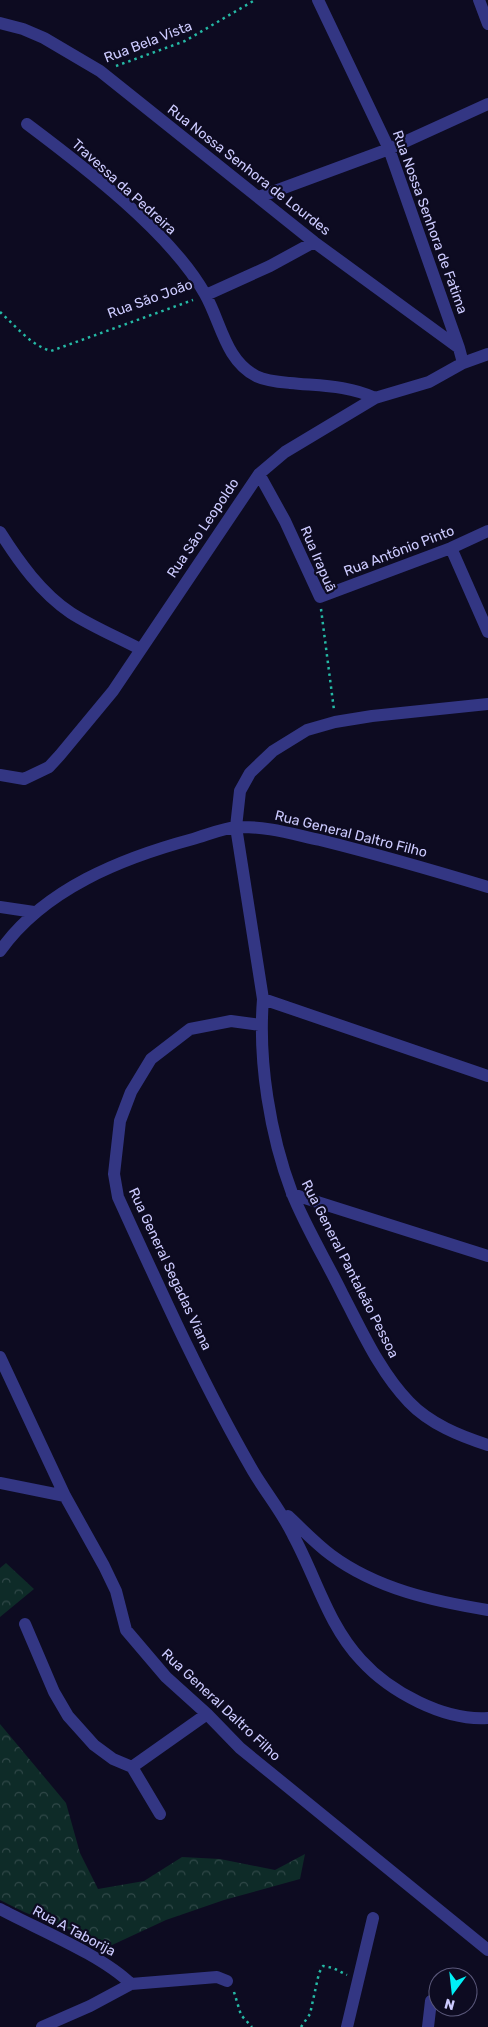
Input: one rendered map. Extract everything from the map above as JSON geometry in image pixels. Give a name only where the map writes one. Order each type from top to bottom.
[{"type":"street","name":"Rua Nossa Senhora de Fatima","points":[[318,0],[389,149],[459,348]]},
{"type":"street","points":[[479,0],[488,24]]},
{"type":"street","name":"Rua Nossa Senhora de Lourdes","points":[[0,23],[23,29],[44,38],[100,71],[314,242],[459,348]]},
{"type":"street","points":[[259,197],[389,149],[488,104]]},
{"type":"street","name":"Travessa da Pedreira","points":[[27,124],[97,180],[158,233],[206,295],[226,343],[241,365],[257,377],[276,381],[343,387],[375,398]]},
{"type":"street","name":"Rua São João","points":[[206,295],[270,266],[314,242]]},
{"type":"street","points":[[459,348],[463,363]]},
{"type":"street","name":"Rua São Leopoldo","points":[[0,776],[24,779],[49,767],[113,691],[259,474],[285,452],[375,398],[429,382],[463,363],[488,354]]},
{"type":"street","name":"Rua Irapuã","points":[[259,474],[286,521],[320,598]]},
{"type":"street","name":"Rua Antônio Pinto","points":[[320,598],[450,548],[488,531]]},
{"type":"street","points":[[0,532],[20,563],[44,591],[64,607],[140,649]]},
{"type":"street","points":[[450,548],[488,632]]},
{"type":"street","name":"Rua General Pantaleão Pessoa","points":[[488,704],[335,722],[300,734],[273,751],[250,774],[240,791],[236,827],[263,999],[261,1025],[274,1136],[292,1194],[360,1328],[385,1371],[409,1402],[432,1420],[461,1436],[488,1445]]},
{"type":"street","name":"Rua General Daltro Filho","points":[[0,951],[10,936],[34,912],[89,878],[137,855],[236,827],[270,829],[359,850],[488,887]]},
{"type":"street","points":[[0,907],[34,912]]},
{"type":"street","points":[[263,999],[488,1076]]},
{"type":"street","name":"Rua General Segadas Viana","points":[[261,1025],[231,1021],[190,1029],[151,1059],[131,1092],[120,1122],[114,1174],[118,1197],[189,1349],[254,1472],[294,1535],[341,1636],[362,1661],[390,1687],[414,1700],[454,1714],[488,1718]]},
{"type":"street","points":[[292,1194],[488,1256]]},
{"type":"street","name":"Rua General Daltro Filho","points":[[0,1357],[65,1496],[112,1583],[126,1630],[166,1678],[208,1714],[240,1748],[488,1950]]},
{"type":"street","points":[[0,1483],[65,1496]]},
{"type":"street","name":"Rua General Segadas Viana","points":[[278,1508],[331,1555],[354,1570],[420,1597],[488,1610]]},
{"type":"street","points":[[25,1624],[54,1692],[68,1716],[94,1745],[113,1759],[132,1767],[160,1814]]},
{"type":"street","points":[[132,1767],[208,1714]]},
{"type":"street","name":"Rua A Taborija","points":[[0,1909],[90,1956],[121,1974],[131,1984]]},
{"type":"street","points":[[347,2027],[373,1918]]},
{"type":"street","points":[[42,2027],[90,2006],[131,1984],[217,1977],[227,1980]]},
{"type":"path","name":"Rua Bela Vista","points":[[100,71],[185,42],[255,0]]},
{"type":"path","name":"Rua São João","points":[[0,312],[40,348],[51,350],[206,295]]},
{"type":"path","name":"Rua Irapuã","points":[[320,598],[335,722]]},
{"type":"path","points":[[301,2027],[310,2014],[318,1973],[323,1966],[333,1968],[358,1981]]},
{"type":"path","points":[[227,1980],[234,1990],[241,2015],[252,2027]]},
{"type":"green space","points":[[6,1563],[34,1589],[0,1617],[0,1568]]},
{"type":"green space","points":[[0,1724],[66,1803],[80,1853],[98,1889],[144,1881],[182,1857],[220,1859],[275,1870],[305,1854],[300,1879],[224,1900],[166,1920],[110,1946],[24,1912],[0,1900]]}]
